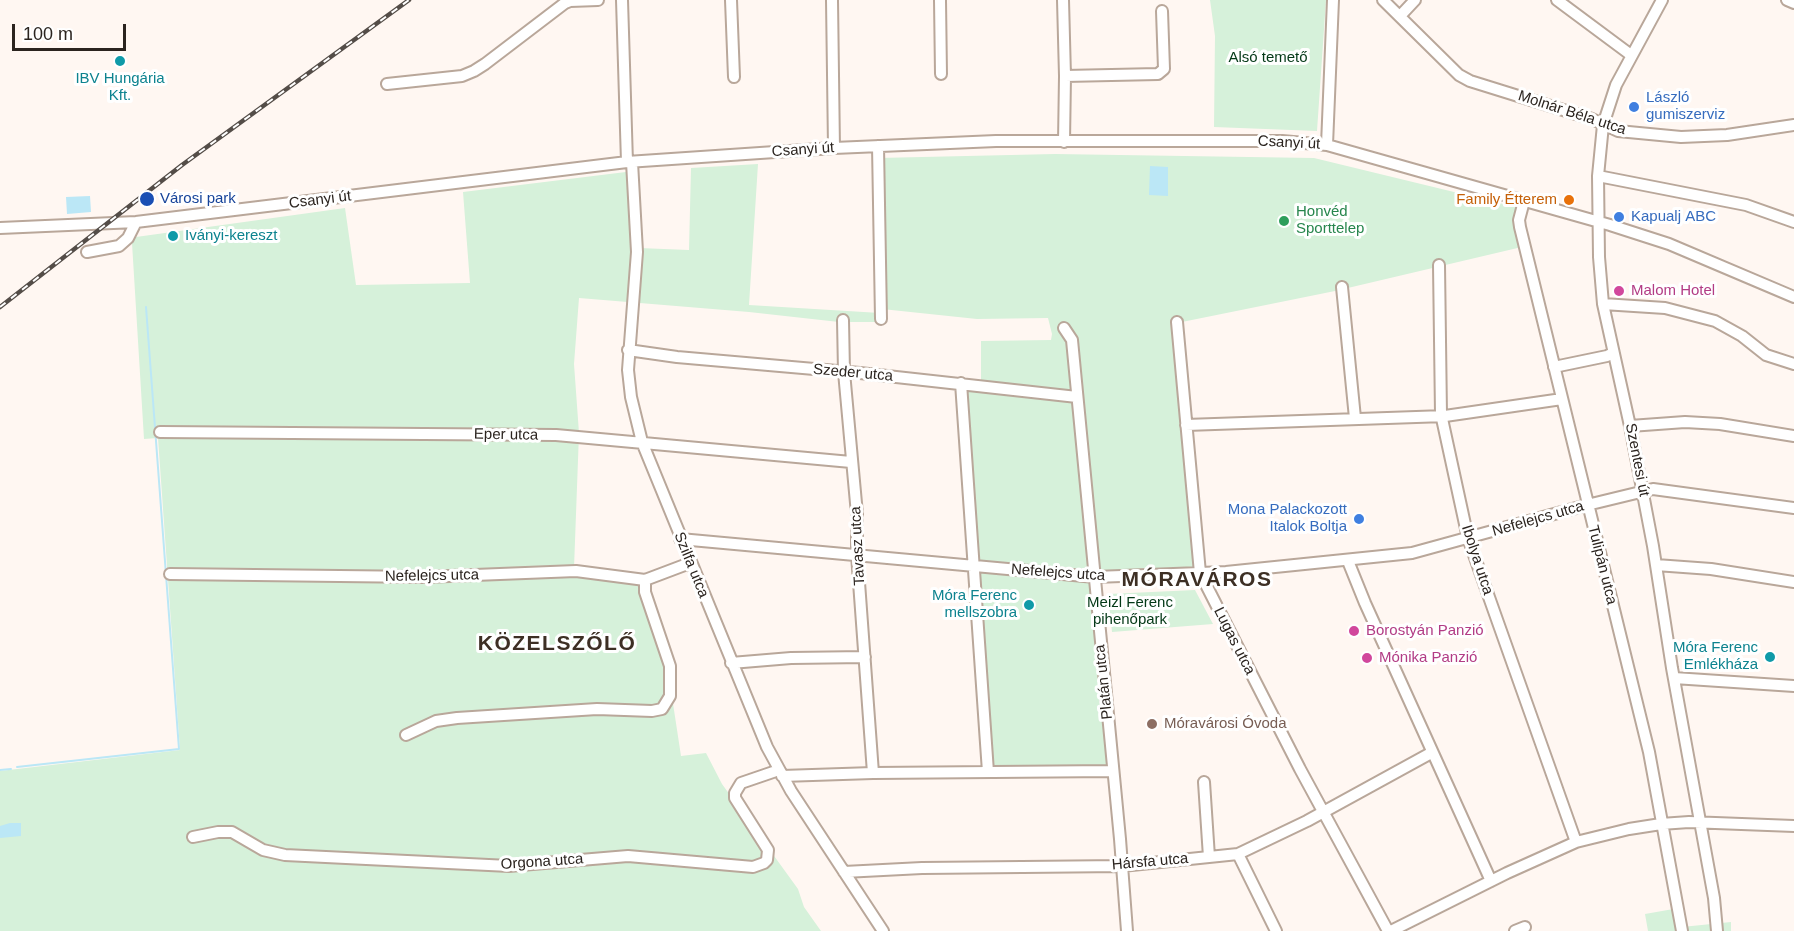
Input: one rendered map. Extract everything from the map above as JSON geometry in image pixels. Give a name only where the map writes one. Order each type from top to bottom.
[{"type":"street","points":[[387,84],[462,76],[485,64],[565,3],[596,0]]},
{"type":"street","name":"Szilfa utca","points":[[622,0],[637,252],[628,370],[631,397],[642,442],[731,663],[780,773],[883,931]]},
{"type":"street","points":[[731,0],[734,77]]},
{"type":"street","points":[[832,0],[834,148]]},
{"type":"street","points":[[940,0],[941,74]]},
{"type":"street","points":[[1063,0],[1064,141]]},
{"type":"street","points":[[1327,145],[1333,0]]},
{"type":"street","name":"Molnár Béla utca","points":[[1383,0],[1459,75],[1470,81],[1592,119],[1618,131],[1681,137],[1727,135],[1794,125]]},
{"type":"street","points":[[1400,16],[1415,0]]},
{"type":"street","points":[[1557,0],[1631,55]]},
{"type":"street","name":"Szentesi út","points":[[1662,0],[1631,55],[1613,94],[1603,125],[1598,176],[1599,257],[1603,304],[1643,491],[1714,898],[1717,931]]},
{"type":"street","points":[[1787,0],[1794,3]]},
{"type":"street","points":[[1065,76],[1158,74],[1164,69],[1162,11]]},
{"type":"street","name":"Csanyi út","points":[[0,228],[136,222],[630,162],[834,148],[996,141],[1282,141],[1327,145],[1599,222],[1669,244],[1794,297]]},
{"type":"street","points":[[878,146],[881,319]]},
{"type":"street","points":[[1598,176],[1746,205],[1794,222]]},
{"type":"street","name":"Tulipán utca","points":[[1524,201],[1519,220],[1521,233],[1649,752],[1681,929]]},
{"type":"street","points":[[87,252],[119,246],[128,238],[136,222]]},
{"type":"street","name":"Ibolya utca","points":[[1438,265],[1442,416],[1468,538],[1576,842]]},
{"type":"street","points":[[1342,287],[1355,418]]},
{"type":"street","points":[[1603,304],[1665,308],[1715,321],[1742,336],[1766,355],[1794,364]]},
{"type":"street","name":"Tavasz utca","points":[[843,320],[844,372],[857,514],[857,555],[873,772]]},
{"type":"street","name":"Lugas utca","points":[[1177,322],[1200,573],[1323,811],[1389,931]]},
{"type":"street","name":"Platán utca","points":[[1064,328],[1072,340],[1127,931]]},
{"type":"street","name":"Szeder utca","points":[[628,350],[677,357],[961,383],[1077,397]]},
{"type":"street","points":[[1554,367],[1613,353]]},
{"type":"street","points":[[961,383],[988,772]]},
{"type":"street","points":[[1186,425],[1442,416],[1562,399]]},
{"type":"street","points":[[1630,426],[1685,422],[1720,424],[1794,436]]},
{"type":"street","name":"Eper utca","points":[[160,432],[556,435],[851,462]]},
{"type":"street","name":"Nefelejcs utca","points":[[680,539],[1095,577],[1200,573],[1412,554],[1653,489],[1794,508]]},
{"type":"street","points":[[1348,561],[1431,753],[1491,881]]},
{"type":"street","name":"Nefelejcs utca","points":[[170,574],[424,577],[576,571],[645,580],[690,562]]},
{"type":"street","points":[[1656,565],[1711,569],[1794,582]]},
{"type":"street","points":[[406,735],[436,721],[457,718],[597,709],[652,711],[662,709],[670,696],[670,666],[645,592],[645,580]]},
{"type":"street","points":[[731,663],[791,658],[865,657]]},
{"type":"street","points":[[1674,678],[1794,686]]},
{"type":"street","name":"Hársfa utca","points":[[844,872],[922,868],[1122,866],[1238,854],[1431,753]]},
{"type":"street","name":"Orgona utca","points":[[193,837],[232,832],[272,854],[285,855],[509,866],[628,856],[753,867],[767,860],[768,850],[735,798],[735,793],[741,783],[780,773],[1113,771]]},
{"type":"street","points":[[1204,782],[1209,857]]},
{"type":"street","points":[[1389,931],[1576,842],[1661,824],[1700,822],[1794,826]]},
{"type":"street","points":[[1238,854],[1276,931]]},
{"type":"green space","name":"Alsó temető","points":[[1210,0],[1326,0],[1317,131],[1214,127],[1215,36]]},
{"type":"green space","points":[[1055,154],[1314,158],[1524,209],[1521,220],[1526,246],[1335,291],[1177,323],[1200,573],[1095,577],[1113,771],[988,772],[961,383],[981,385],[981,341],[1051,340],[1052,334],[1048,318],[977,319],[882,309],[878,158]]},
{"type":"green space","points":[[758,164],[749,305],[880,313],[882,322],[839,322],[579,298],[574,364],[579,433],[574,568],[641,577],[665,651],[681,756],[706,753],[722,784],[798,889],[804,907],[821,931],[0,931],[0,771],[180,750],[158,438],[144,439],[132,243],[136,237],[345,208],[356,285],[470,283],[463,192],[634,171],[639,248],[689,250],[691,168]]},
{"type":"green space","name":"Meizl Ferenc pihenőpark","points":[[1195,590],[1213,624],[1112,632],[1108,594]]},
{"type":"green space","points":[[1679,908],[1682,927],[1731,922],[1731,931],[1648,931],[1645,914]]},
{"type":"water","points":[[1150,166],[1168,167],[1168,196],[1149,195]]},
{"type":"water","points":[[90,196],[91,212],[67,214],[66,197]]},
{"type":"water","points":[[21,823],[21,836],[0,838],[0,826]]},
{"type":"waterway","points":[[17,767],[179,749],[146,307]]},
{"type":"waterway","points":[[0,770],[11,769]]},
{"type":"railway","points":[[0,307],[182,165],[409,0]]},
{"type":"place","name":"IBV Hungária Kft.","points":[[120,61]]},
{"type":"place","name":"László gumiszerviz","points":[[1634,107]]},
{"type":"place","name":"Városi park","points":[[147,199]]},
{"type":"place","name":"Family Étterem","points":[[1569,200]]},
{"type":"place","name":"Kapualj ABC","points":[[1619,217]]},
{"type":"place","name":"Honvéd Sporttelep","points":[[1284,221]]},
{"type":"place","name":"Iványi-kereszt","points":[[173,236]]},
{"type":"place","name":"Malom Hotel","points":[[1619,291]]},
{"type":"place","name":"Mona Palackozott Italok Boltja","points":[[1359,519]]},
{"type":"place","name":"Móra Ferenc mellszobra","points":[[1029,605]]},
{"type":"place","name":"Borostyán Panzió","points":[[1354,631]]},
{"type":"place","name":"Móra Ferenc Emlékháza","points":[[1770,657]]},
{"type":"place","name":"Mónika Panzió","points":[[1367,658]]},
{"type":"place","name":"Móravárosi Óvoda","points":[[1152,724]]},
{"type":"district","name":"MÓRAVÁROS","points":[[1197,580]]},
{"type":"district","name":"KÖZELSZŐLŐ","points":[[557,644]]}]
